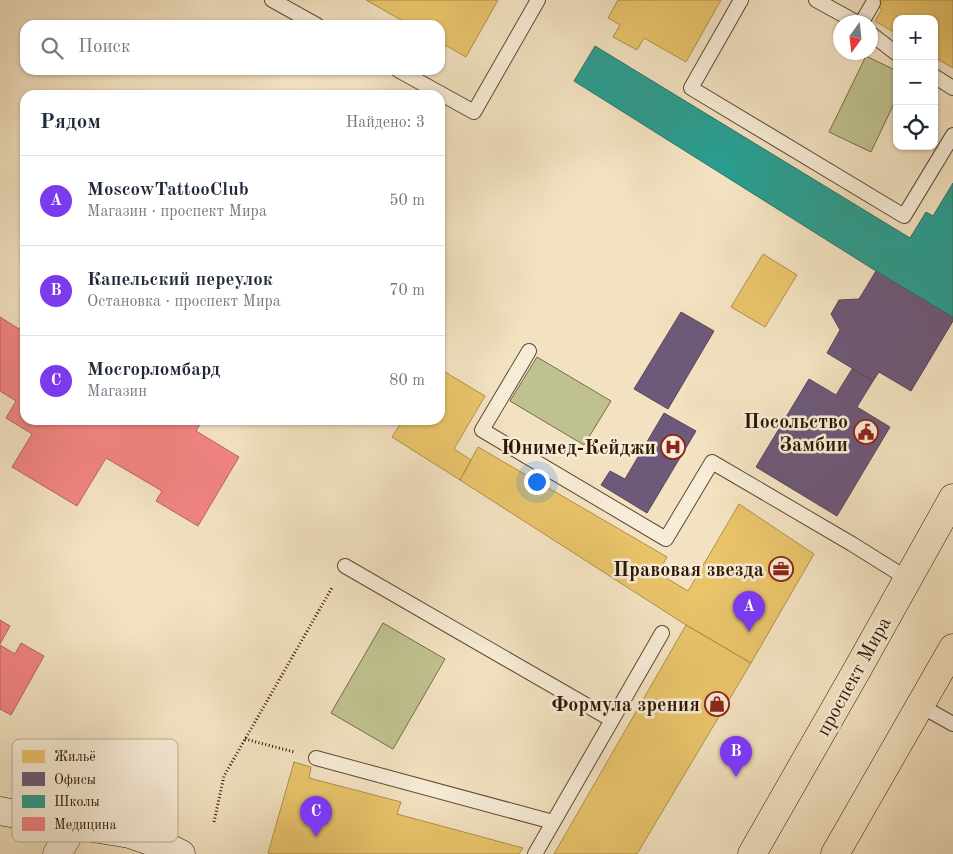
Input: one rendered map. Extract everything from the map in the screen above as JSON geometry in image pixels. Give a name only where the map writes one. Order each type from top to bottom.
[{"type":"main road","name":"проспект Мира","points":[[752,854],[953,498]]},
{"type":"main road","points":[[835,854],[953,648]]},
{"type":"street","points":[[57,854],[64,842]]},
{"type":"street","points":[[153,842],[181,854]]},
{"type":"lane","points":[[272,0],[308,20]]},
{"type":"lane","points":[[445,96],[474,112],[538,0]]},
{"type":"lane","points":[[741,0],[691,88],[904,216],[953,135]]},
{"type":"lane","points":[[816,0],[843,15]]},
{"type":"lane","points":[[866,15],[873,3]]},
{"type":"lane","points":[[878,39],[893,51]]},
{"type":"lane","points":[[407,75],[434,90]]},
{"type":"lane","points":[[938,79],[953,88]]},
{"type":"lane","points":[[529,350],[482,430],[666,539],[712,462],[908,579]]},
{"type":"lane","points":[[345,566],[612,720]]},
{"type":"lane","points":[[535,854],[662,634]]},
{"type":"lane","points":[[921,706],[953,724]]},
{"type":"lane","points":[[316,758],[553,822]]},
{"type":"path","points":[[214,822],[224,776],[345,566]]},
{"type":"path","points":[[245,739],[316,758]]},
{"type":"green space","points":[[864,60],[874,60],[893,69],[893,105],[871,152],[829,132]]},
{"type":"green space","points":[[537,357],[611,401],[584,445],[510,401]]},
{"type":"green space","points":[[383,623],[445,659],[393,749],[331,713]]},
{"type":"building: Жильё","points":[[366,0],[498,0],[466,57],[445,45],[445,20],[401,20]]},
{"type":"building: Жильё","points":[[618,0],[721,0],[686,62],[644,38],[637,50],[613,37],[620,25],[608,18]]},
{"type":"building: Жильё","points":[[867,0],[953,0],[953,68],[938,59],[938,15],[893,15],[893,32],[878,23],[878,16],[882,9]]},
{"type":"building: Жильё","points":[[763,254],[797,275],[765,327],[731,307]]},
{"type":"building: Жильё","points":[[445,372],[485,396],[454,449],[471,460],[460,480],[392,437],[400,425],[445,425]]},
{"type":"building: Жильё","points":[[478,447],[667,557],[658,573],[688,591],[739,504],[814,554],[751,663],[686,625],[460,480]]},
{"type":"building: Жильё","points":[[686,625],[751,663],[637,854],[554,854]]},
{"type":"building: Жильё","points":[[294,762],[311,767],[309,778],[401,802],[397,814],[523,848],[519,854],[268,853]]},
{"type":"building: Офисы","points":[[876,271],[953,317],[953,321],[911,391],[879,372],[873,381],[827,353],[840,330],[831,314],[839,300],[859,299]]},
{"type":"building: Офисы","points":[[681,312],[714,331],[668,409],[634,389]]},
{"type":"building: Офисы","points":[[852,369],[873,381],[857,407],[890,427],[837,516],[756,467],[809,379],[836,395]]},
{"type":"building: Офисы","points":[[664,413],[696,431],[647,513],[601,485],[610,471],[625,479]]},
{"type":"building: Школы","points":[[595,46],[910,238],[926,212],[933,216],[953,183],[953,317],[876,271],[574,81]]},
{"type":"building: Медицина","points":[[0,317],[19,329],[20,328],[20,425],[199,425],[196,431],[239,457],[198,526],[156,501],[162,491],[106,458],[77,506],[12,467],[32,434],[6,418],[16,401],[0,391]]},
{"type":"building: Медицина","points":[[0,620],[10,626],[0,644]]},
{"type":"building: Медицина","points":[[21,643],[44,656],[11,715],[0,709],[0,645],[15,654]]},
{"type":"place","name":"Посольство Замбии","points":[[866,432]]},
{"type":"place","name":"Юнимед-Кейджи","points":[[673,447]]},
{"type":"place","name":"Правовая звезда","points":[[781,569]]},
{"type":"place","name":"MoscowTattooClub","points":[[749,632]]},
{"type":"place","name":"Формула зрения","points":[[717,704]]},
{"type":"place","name":"Капельский переулок","points":[[736,777]]},
{"type":"place","name":"Мосгорломбард","points":[[316,837]]}]
